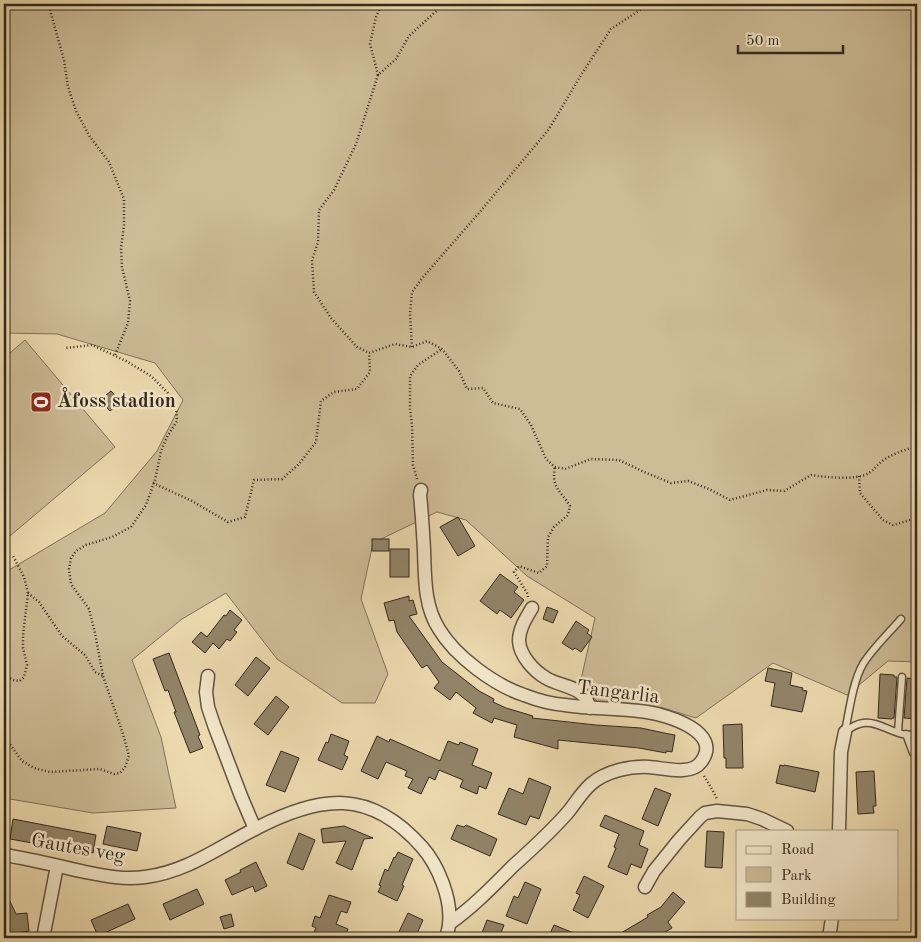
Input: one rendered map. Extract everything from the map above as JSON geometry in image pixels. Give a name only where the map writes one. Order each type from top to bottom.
[{"type":"street","name":"Tangarlia","points":[[421,490],[426,594],[430,612],[437,627],[447,641],[482,672],[521,694],[563,705],[646,712],[664,716],[692,728],[705,740],[706,746],[706,754],[702,762],[697,766]]},
{"type":"street","points":[[532,608],[522,626],[519,642],[522,652],[536,670],[546,678],[580,694],[585,698],[590,708]]},
{"type":"street","points":[[208,676],[206,692],[208,707],[255,829]]},
{"type":"street","points":[[839,830],[841,752],[844,732]]},
{"type":"street","points":[[450,923],[476,902],[532,849],[591,784],[603,776],[629,768],[648,767],[683,770],[692,769],[697,766]]},
{"type":"street","name":"Gautes veg","points":[[4,855],[112,877],[146,877],[189,866],[286,814],[310,806],[350,803],[375,810],[397,823],[425,850],[440,877],[448,899],[450,923],[446,938]]},
{"type":"street","points":[[644,887],[679,840],[700,817],[711,811],[747,814],[785,830]]},
{"type":"street","points":[[43,938],[57,866]]},
{"type":"street","points":[[829,938],[832,920]]},
{"type":"lane","points":[[844,732],[862,665],[901,619]]},
{"type":"lane","points":[[902,677],[902,733],[913,754]]},
{"type":"lane","points":[[844,732],[864,722],[902,733],[914,734],[917,732]]},
{"type":"path","points":[[46,4],[50,10],[64,60],[68,87],[76,111],[90,136],[109,162],[124,199],[121,258],[130,301],[128,323],[115,355]]},
{"type":"path","points":[[378,75],[370,44],[376,17],[382,4]]},
{"type":"path","points":[[444,4],[409,36],[396,59],[378,75],[356,144],[334,190],[319,210],[318,242],[312,260],[314,292],[331,318],[357,347],[369,353],[395,344],[412,347],[427,341],[442,349],[459,371],[467,389],[483,388],[493,403],[520,409],[531,425],[546,459],[555,467],[565,469],[591,459],[619,460],[671,483],[688,481],[730,500],[767,490],[784,491],[811,474],[832,478],[859,476],[869,473],[882,461],[917,446]]},
{"type":"path","points":[[412,347],[410,314],[412,292],[549,129],[611,29],[649,4]]},
{"type":"path","points":[[4,736],[22,760],[34,768],[50,772],[100,769],[114,774],[120,773],[125,767],[129,756],[102,676],[89,609],[71,584],[69,569],[71,558],[76,551],[86,545],[112,537],[131,526],[146,505],[154,483],[161,451],[167,436],[177,421],[176,407],[168,393],[151,376],[115,355],[92,345],[66,348]]},
{"type":"path","points":[[421,490],[413,466],[410,376],[418,365],[442,349]]},
{"type":"path","points":[[154,483],[192,501],[228,522],[245,517],[254,480],[282,479],[299,464],[316,442],[322,401],[334,392],[357,389],[370,372],[369,353]]},
{"type":"path","points":[[532,608],[527,593],[514,572],[519,566],[539,573],[547,566],[548,537],[554,527],[568,514],[570,506],[555,486],[553,478],[555,467]]},
{"type":"path","points":[[859,476],[860,493],[883,520],[893,525],[917,518]]},
{"type":"path","points":[[4,676],[20,681],[24,677],[27,665],[22,635],[28,593],[24,577],[13,556]]},
{"type":"path","points":[[28,593],[39,602],[62,636],[85,655],[95,672],[102,676]]},
{"type":"path","points":[[697,766],[712,789],[720,807],[725,812]]},
{"type":"green space","points":[[4,4],[917,4],[917,662],[888,661],[847,695],[773,663],[696,718],[663,708],[598,702],[580,684],[595,618],[527,576],[466,520],[437,512],[373,543],[361,599],[388,674],[375,703],[342,703],[277,659],[226,593],[182,619],[132,660],[161,737],[176,808],[93,813],[4,798],[4,573],[105,513],[157,451],[183,400],[155,363],[57,334],[4,333]]},
{"type":"green space","name":"Åfoss stadion","points":[[25,340],[115,447],[4,541],[4,358]]},
{"type":"building","points":[[111,391],[121,402],[110,411],[100,400]]},
{"type":"building","points":[[458,517],[475,546],[458,556],[440,527]]},
{"type":"building","points":[[372,539],[389,539],[389,551],[372,551]]},
{"type":"building","points":[[390,549],[409,549],[409,577],[390,577]]},
{"type":"building","points":[[500,574],[518,587],[514,592],[524,600],[511,618],[500,610],[497,614],[480,601]]},
{"type":"building","points":[[409,596],[409,601],[413,600],[417,614],[409,616],[442,662],[479,691],[494,699],[493,702],[533,716],[532,718],[641,728],[675,735],[672,752],[666,751],[666,753],[639,748],[558,740],[558,749],[514,737],[517,725],[494,718],[492,723],[473,713],[476,708],[456,692],[450,700],[434,688],[439,682],[427,665],[422,668],[397,632],[394,620],[389,621],[384,603]]},
{"type":"building","points":[[547,607],[558,611],[553,623],[543,619]]},
{"type":"building","points":[[230,610],[242,620],[234,630],[237,632],[230,641],[227,639],[219,649],[213,643],[205,653],[192,642],[201,632],[207,637]]},
{"type":"building","points":[[576,621],[589,630],[587,633],[592,637],[581,652],[575,648],[573,650],[562,643]]},
{"type":"building","points":[[169,653],[200,735],[198,736],[203,748],[190,753],[174,712],[176,712],[168,690],[165,691],[153,659]]},
{"type":"building","points":[[256,657],[270,668],[248,696],[235,685]]},
{"type":"building","points":[[768,668],[792,673],[790,685],[807,691],[802,712],[771,706],[775,683],[765,681]]},
{"type":"building","points":[[880,674],[897,677],[894,718],[892,719],[878,718]]},
{"type":"building","points":[[907,678],[917,679],[917,719],[904,718]]},
{"type":"building","points":[[276,696],[289,707],[268,735],[254,724]]},
{"type":"building","points":[[742,724],[743,768],[726,768],[723,725]]},
{"type":"building","points":[[331,734],[349,741],[344,755],[348,757],[342,770],[318,760]]},
{"type":"building","points":[[377,736],[389,742],[390,739],[440,761],[448,741],[459,745],[460,742],[478,749],[472,765],[492,773],[486,789],[479,786],[477,794],[460,787],[463,780],[439,770],[435,780],[429,777],[421,794],[408,788],[413,779],[405,776],[407,771],[386,762],[378,779],[361,771]]},
{"type":"building","points":[[281,751],[299,758],[285,792],[266,785]]},
{"type":"building","points":[[780,765],[819,772],[815,792],[776,783]]},
{"type":"building","points":[[874,771],[876,806],[873,806],[874,813],[858,814],[856,772]]},
{"type":"building","points":[[529,778],[551,787],[539,819],[530,816],[526,825],[498,814],[509,788],[523,794]]},
{"type":"building","points":[[655,788],[671,794],[658,826],[642,819]]},
{"type":"building","points":[[605,815],[644,831],[639,845],[648,849],[641,868],[631,864],[627,875],[608,867],[616,848],[614,847],[619,834],[600,826]]},
{"type":"building","points":[[13,819],[96,835],[93,853],[10,839]]},
{"type":"building","points":[[457,825],[464,827],[466,825],[497,839],[490,856],[451,839]]},
{"type":"building","points":[[107,826],[141,833],[137,851],[103,844]]},
{"type":"building","points":[[344,826],[373,838],[364,839],[352,870],[336,863],[346,841],[323,843],[321,829]]},
{"type":"building","points":[[707,831],[724,832],[722,868],[705,867]]},
{"type":"building","points":[[299,833],[315,840],[303,870],[287,863]]},
{"type":"building","points":[[398,852],[413,859],[397,901],[378,892],[385,869],[388,871]]},
{"type":"building","points":[[256,862],[267,886],[255,892],[253,886],[232,895],[225,880]]},
{"type":"building","points":[[584,876],[604,886],[588,918],[573,910],[580,895],[576,893]]},
{"type":"building","points":[[525,882],[541,889],[527,924],[506,916],[514,896],[518,898]]},
{"type":"building","points":[[4,889],[16,914],[27,913],[29,931],[6,935]]},
{"type":"building","points":[[197,889],[204,904],[170,920],[163,904]]},
{"type":"building","points":[[673,892],[685,902],[668,922],[672,928],[655,938],[631,938],[621,933],[661,907]]},
{"type":"building","points":[[329,895],[351,902],[347,913],[341,911],[336,924],[348,929],[344,938],[333,934],[329,938],[314,932],[316,928],[312,926],[315,916],[320,918]]},
{"type":"building","points":[[128,904],[135,919],[98,936],[91,920]]},
{"type":"building","points":[[408,913],[423,920],[415,938],[396,938]]},
{"type":"building","points":[[231,914],[234,926],[224,929],[220,917]]},
{"type":"building","points":[[487,920],[504,925],[499,938],[480,938]]},
{"type":"building","points":[[554,925],[586,938],[548,938]]},
{"type":"place","name":"Åfoss stadion","points":[[41,402]]}]
